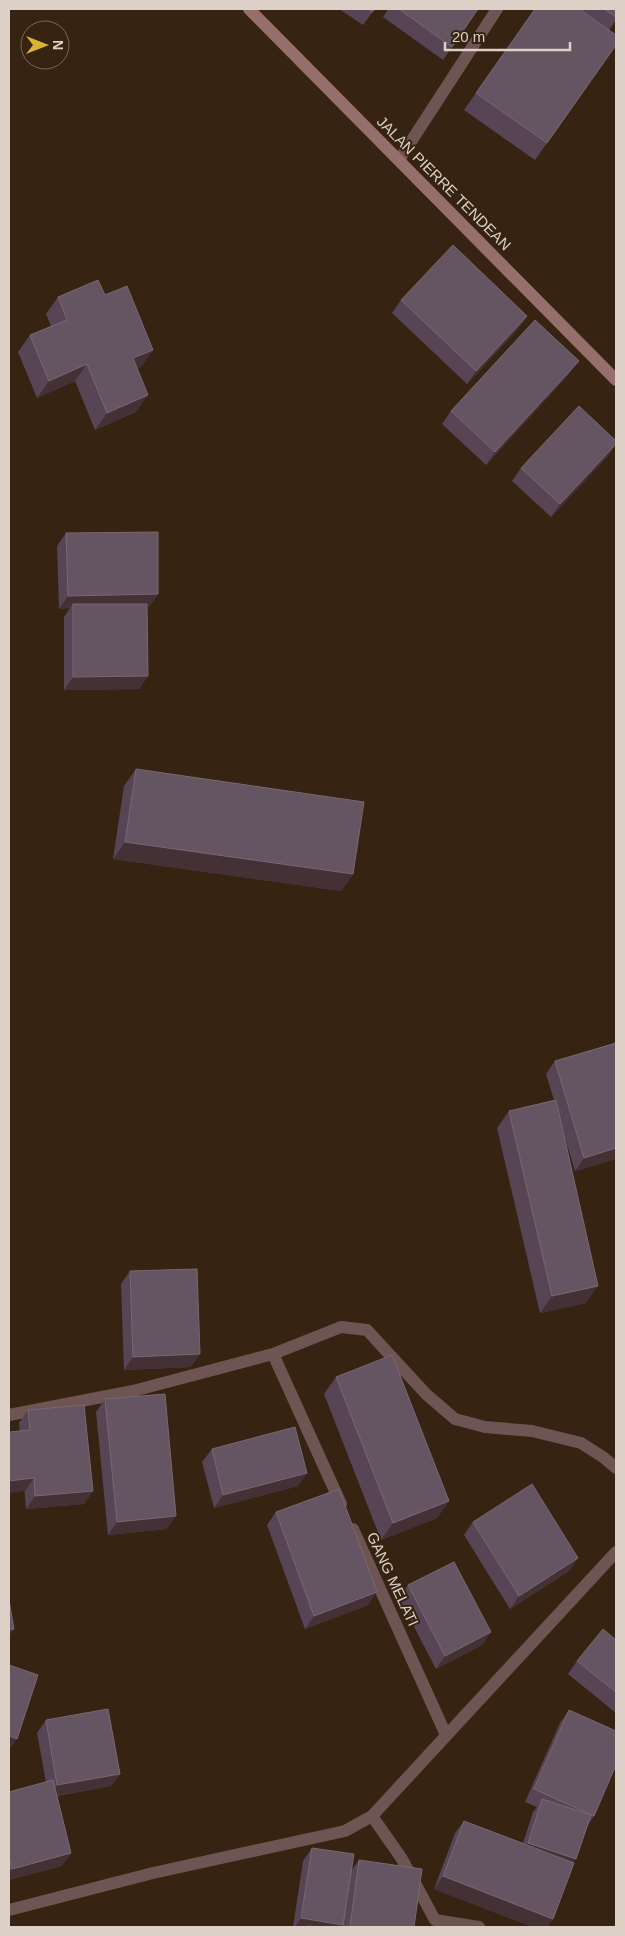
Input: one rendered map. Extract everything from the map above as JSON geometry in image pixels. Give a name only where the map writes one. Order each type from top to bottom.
[{"type":"street","name":"JALAN PIERRE TENDEAN","points":[[249,9],[616,380]]},
{"type":"street","points":[[399,160],[497,9]]},
{"type":"street","points":[[9,1415],[133,1391],[273,1354],[341,1327],[367,1330],[426,1394],[455,1419],[485,1427],[532,1431],[581,1443],[603,1456],[616,1468]]},
{"type":"street","name":"GANG MELATI","points":[[273,1354],[446,1734]]},
{"type":"street","points":[[9,1910],[153,1873],[346,1831],[372,1816],[616,1552]]},
{"type":"street","points":[[372,1816],[402,1859],[434,1924],[479,1927]]},
{"type":"building","points":[[399,9],[478,9],[452,47]]},
{"type":"building","points":[[535,9],[579,9],[616,35],[616,45],[547,143],[476,93]]},
{"type":"building","points":[[604,9],[616,9],[616,17]]},
{"type":"building","points":[[453,245],[527,316],[476,371],[401,300]]},
{"type":"building","points":[[98,280],[105,295],[127,286],[153,350],[133,358],[148,395],[107,413],[87,364],[49,381],[30,335],[67,320],[58,297]]},
{"type":"building","points":[[535,320],[579,361],[495,452],[451,411]]},
{"type":"building","points":[[579,406],[616,441],[616,444],[560,504],[521,468]]},
{"type":"building","points":[[158,532],[158,594],[68,596],[66,533]]},
{"type":"building","points":[[73,604],[147,604],[148,676],[73,677]]},
{"type":"building","points":[[136,769],[364,802],[353,874],[125,842]]},
{"type":"building","points":[[616,1043],[616,1148],[584,1158],[555,1061]]},
{"type":"building","points":[[556,1100],[598,1286],[552,1296],[509,1111]]},
{"type":"building","points":[[197,1269],[200,1354],[133,1357],[130,1271]]},
{"type":"building","points":[[392,1355],[449,1501],[393,1523],[336,1377]]},
{"type":"building","points":[[165,1394],[176,1516],[117,1522],[105,1399]]},
{"type":"building","points":[[84,1405],[93,1491],[35,1496],[34,1478],[9,1481],[9,1432],[30,1430],[28,1410]]},
{"type":"building","points":[[295,1427],[307,1473],[223,1495],[212,1449]]},
{"type":"building","points":[[532,1484],[578,1558],[519,1596],[473,1522]]},
{"type":"building","points":[[339,1489],[377,1592],[314,1616],[276,1512]]},
{"type":"building","points":[[454,1562],[491,1632],[445,1656],[408,1585]]},
{"type":"building","points":[[9,1600],[14,1629],[9,1630]]},
{"type":"building","points":[[603,1629],[616,1640],[616,1692],[577,1661]]},
{"type":"building","points":[[9,1665],[38,1675],[17,1739],[9,1736]]},
{"type":"building","points":[[108,1709],[120,1774],[57,1785],[46,1720]]},
{"type":"building","points":[[569,1710],[616,1731],[616,1765],[594,1816],[534,1789]]},
{"type":"building","points":[[53,1780],[71,1853],[12,1869],[9,1857],[9,1792]]},
{"type":"building","points":[[542,1799],[591,1815],[576,1859],[528,1843]]},
{"type":"building","points":[[464,1821],[574,1863],[553,1919],[443,1876]]},
{"type":"building","points":[[312,1848],[354,1854],[343,1925],[301,1918]]},
{"type":"building","points":[[359,1860],[422,1869],[414,1927],[350,1927]]}]
